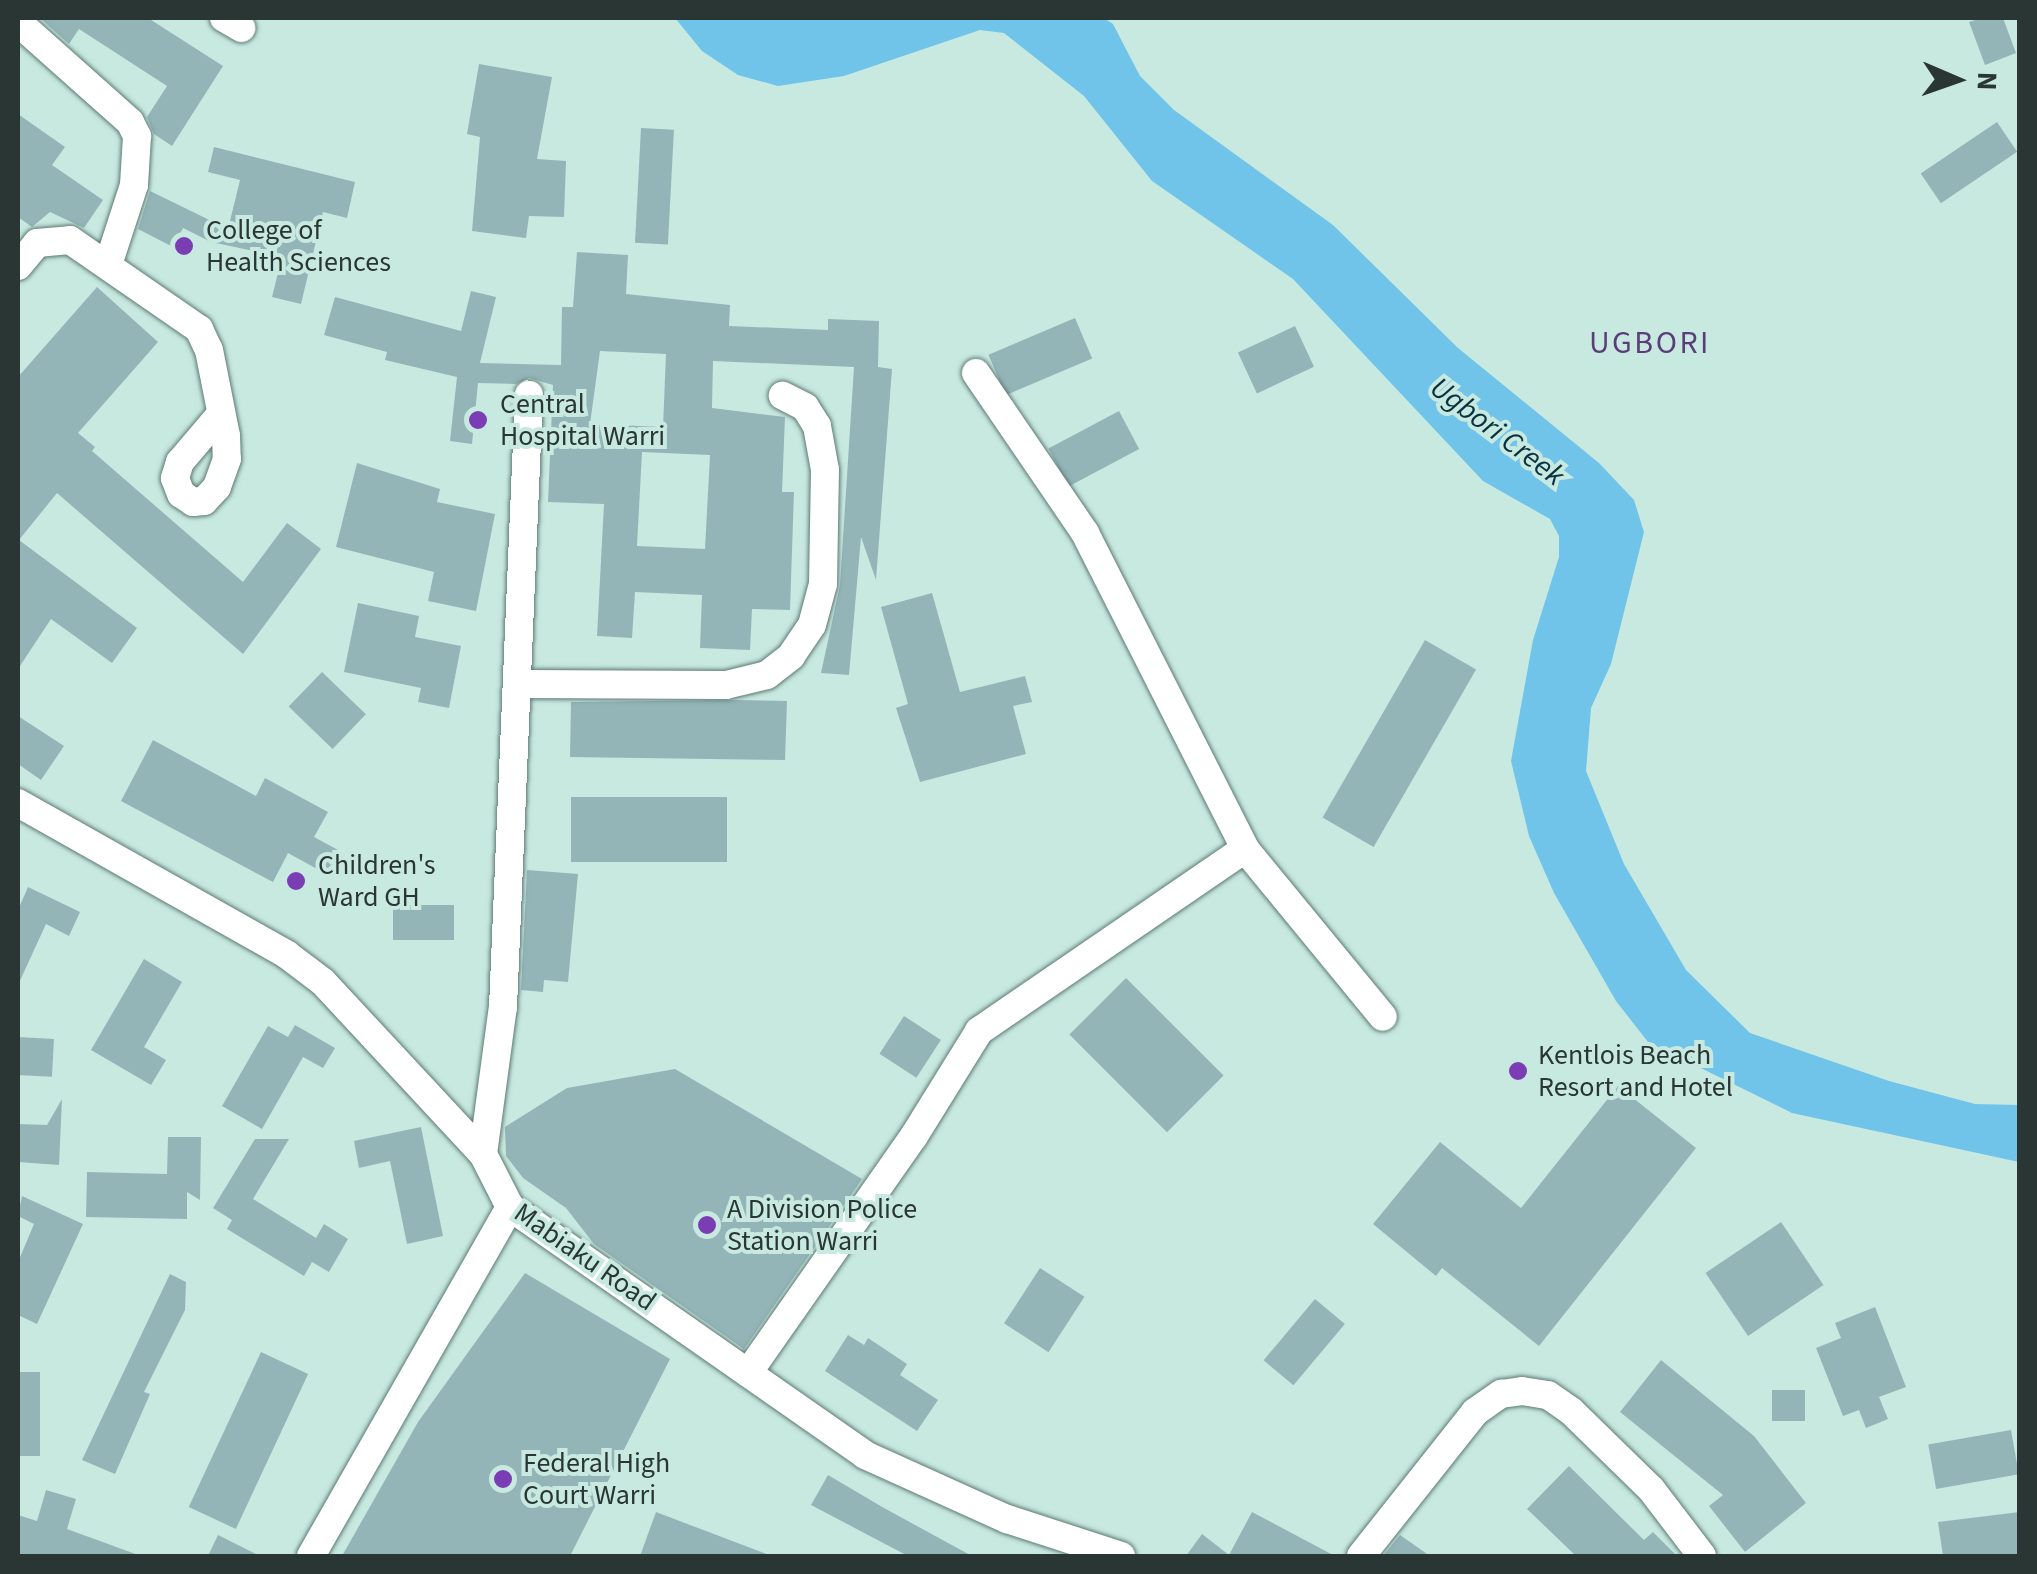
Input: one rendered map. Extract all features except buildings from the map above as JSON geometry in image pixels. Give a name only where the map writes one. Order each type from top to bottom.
[{"type":"street","points":[[21,23],[130,122],[137,136],[134,185],[109,262]]},
{"type":"street","points":[[22,253],[37,243],[70,240],[109,262],[199,329],[210,350],[220,415]]},
{"type":"street","points":[[976,373],[1085,533],[1245,849],[1383,1017]]},
{"type":"street","points":[[483,1154],[503,1007],[528,395]]},
{"type":"street","points":[[519,684],[726,685],[767,675],[790,656],[812,625],[823,584],[826,470],[817,426],[805,407],[783,396]]},
{"type":"street","name":"Mabiaku Road","points":[[18,803],[286,954],[378,1034],[483,1154],[510,1207],[865,1455],[1007,1519],[1121,1556]]},
{"type":"street","points":[[748,1373],[979,1032],[1245,849]]},
{"type":"street","points":[[311,1556],[510,1207]]},
{"type":"street","points":[[1360,1556],[1474,1412],[1501,1394],[1522,1391],[1548,1396],[1571,1411],[1651,1489],[1702,1556]]},
{"type":"water","name":"Ugbori Creek","points":[[675,18],[1104,18],[1113,24],[1140,76],[1174,110],[1333,225],[1458,348],[1599,463],[1634,500],[1644,532],[1611,664],[1591,708],[1586,771],[1624,864],[1686,970],[1750,1033],[1889,1081],[1975,1104],[2019,1105],[2019,1162],[1792,1113],[1648,1042],[1616,1001],[1554,893],[1529,836],[1511,761],[1533,640],[1559,557],[1559,536],[1550,519],[1483,481],[1293,279],[1152,181],[1084,96],[1004,33],[980,30],[844,76],[778,86],[738,75],[702,51]]},
{"type":"place","name":"College of Health Sciences","points":[[184,246]]},
{"type":"place","name":"Central Hospital Warri","points":[[478,420]]},
{"type":"place","name":"Children's Ward GH","points":[[296,881]]},
{"type":"place","name":"Kentlois Beach Resort and Hotel","points":[[1518,1071]]},
{"type":"place","name":"A Division Police Station Warri","points":[[707,1225]]},
{"type":"place","name":"Federal High Court Warri","points":[[503,1479]]},
{"type":"district","name":"UGBORI","points":[[1650,343]]}]
